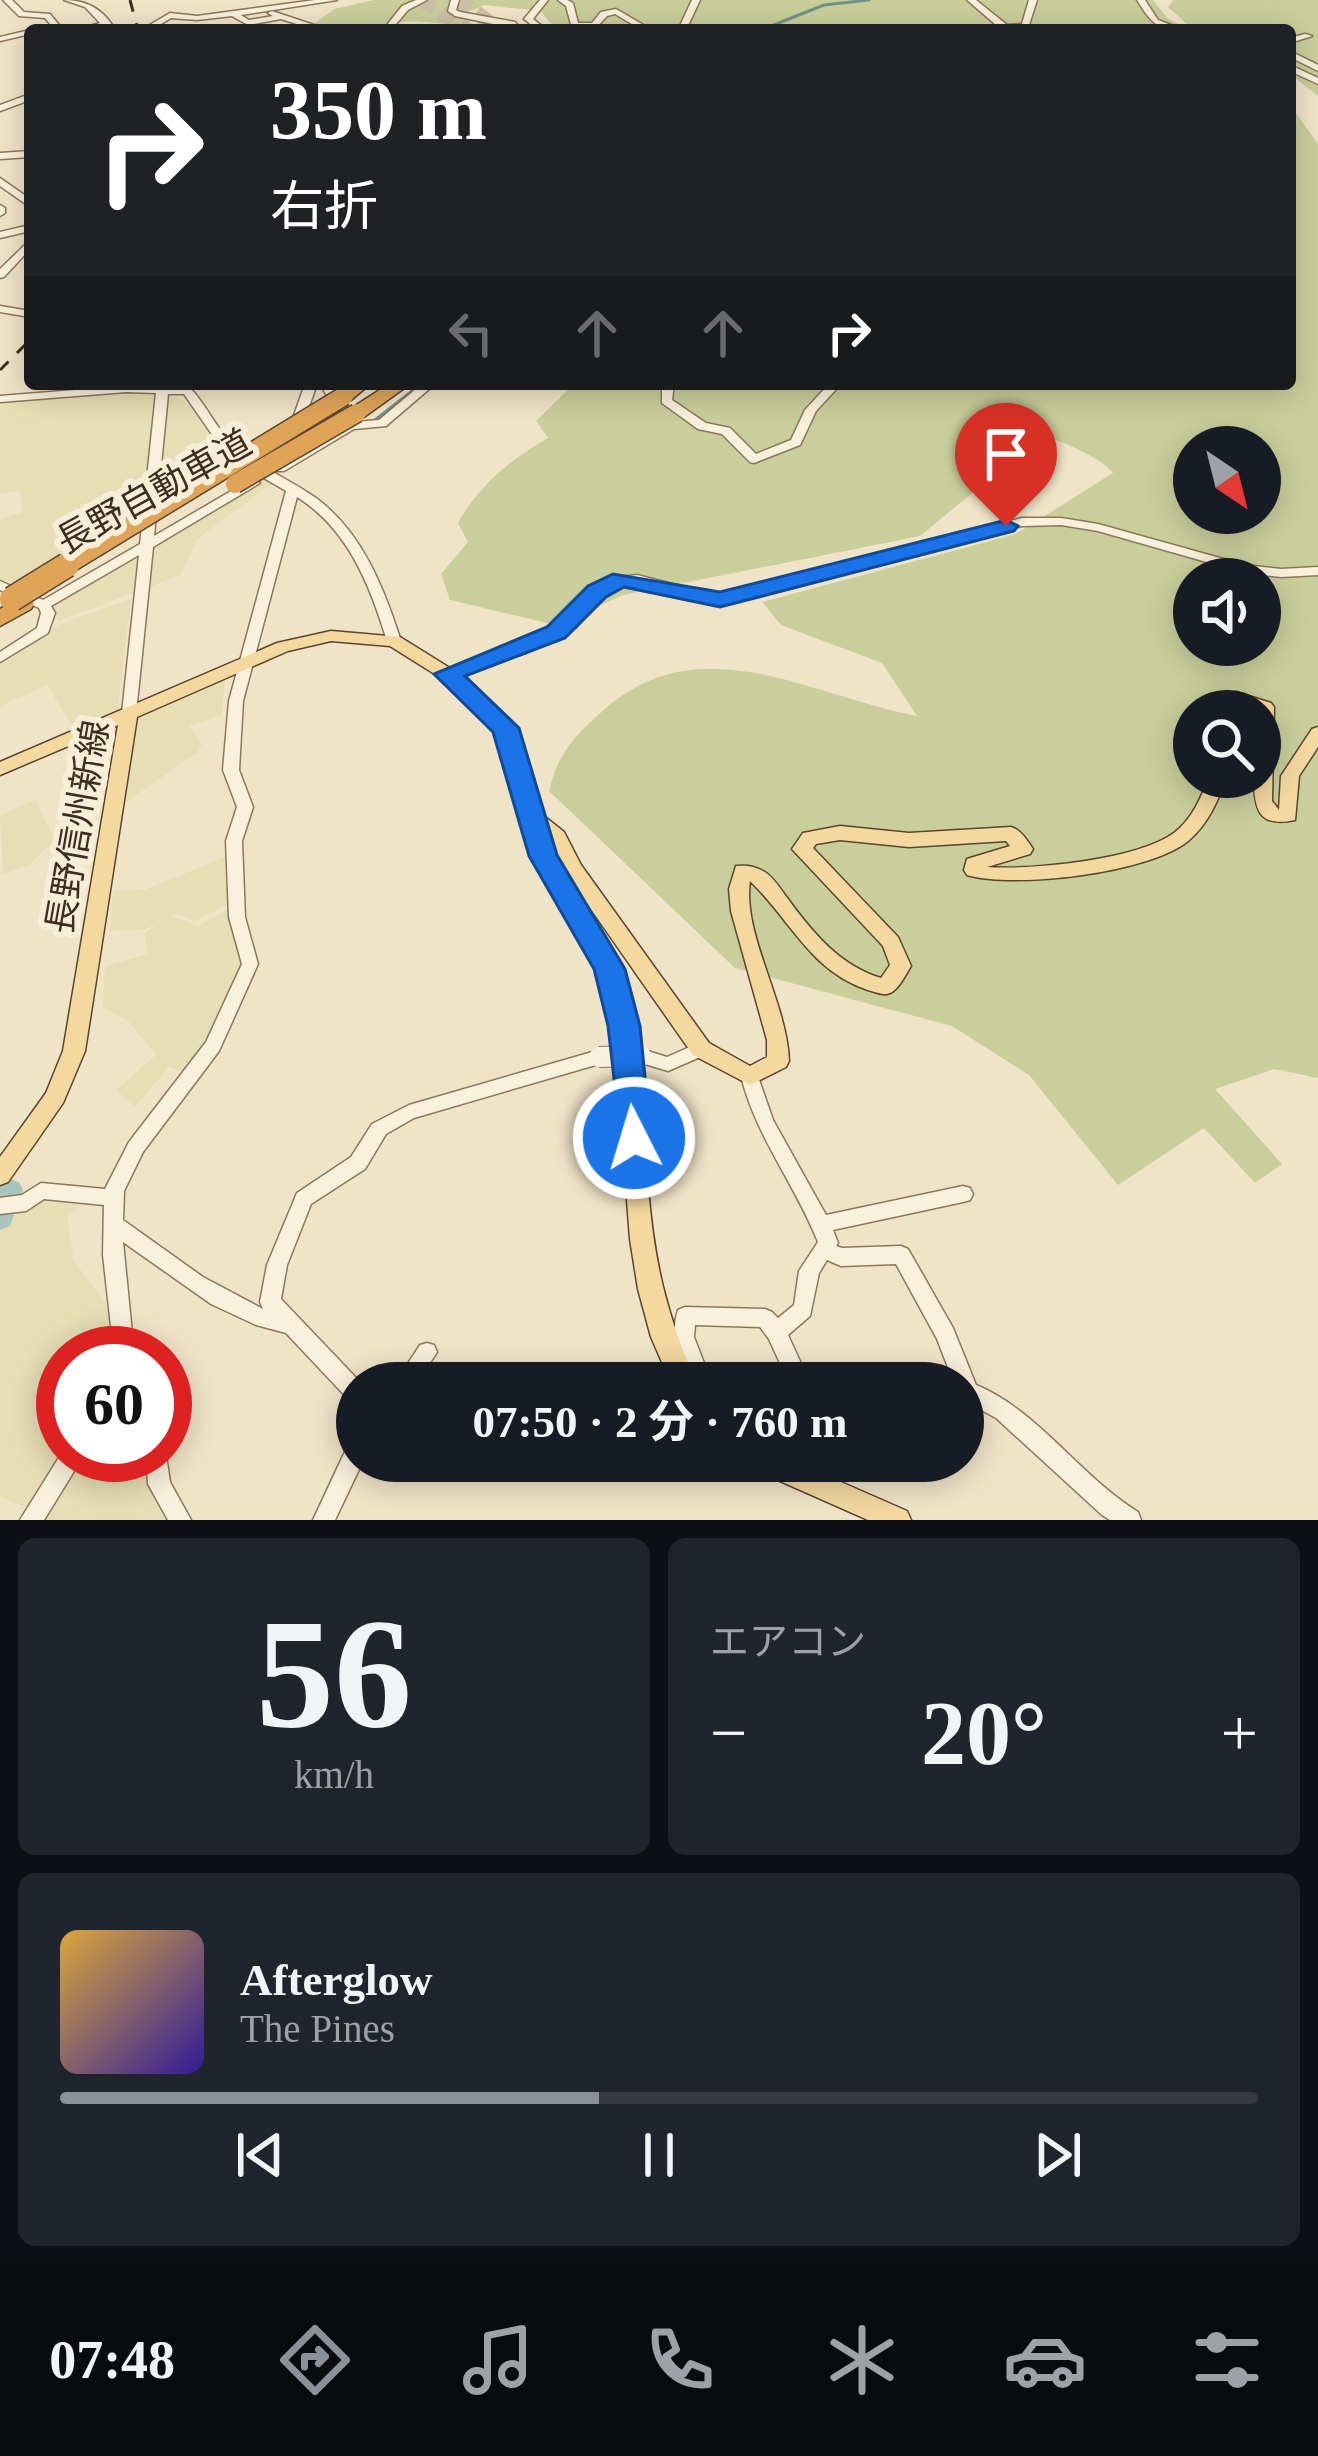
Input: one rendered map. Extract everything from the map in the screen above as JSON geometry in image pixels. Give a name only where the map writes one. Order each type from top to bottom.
[{"type":"highway","name":"長野自動車道","points":[[13,601],[348,401],[382,390]]},
{"type":"main road","name":"長野信州新線","points":[[1,1169],[55,1097],[74,1051],[129,713],[250,660],[331,636],[394,641],[447,674],[505,728],[543,856],[601,950],[615,986],[650,1289],[673,1362]]},
{"type":"main road","points":[[0,769],[129,713]]},
{"type":"main road","points":[[1263,798],[1274,818],[1288,815],[1290,776],[1318,733]]},
{"type":"main road","points":[[530,815],[550,827],[567,849],[572,868],[701,1049],[750,1076],[778,1061],[780,1044],[750,945],[738,882],[743,871],[760,877],[831,962],[859,981],[885,987],[901,966],[891,942],[802,849],[810,838],[839,833],[909,840],[1011,834],[1022,849],[983,859],[974,864],[974,870],[992,876],[1099,866],[1159,851],[1182,836],[1210,798]]},
{"type":"main road","points":[[812,1482],[898,1520]]},
{"type":"street","points":[[7,0],[22,14],[47,16],[53,24]]},
{"type":"street","points":[[68,0],[88,5],[107,24]]},
{"type":"street","points":[[155,24],[183,0]]},
{"type":"street","points":[[170,15],[232,12],[248,23],[276,8],[334,0]]},
{"type":"street","points":[[403,4],[423,0]]},
{"type":"street","points":[[455,0],[452,11],[458,14],[512,24]]},
{"type":"street","points":[[534,24],[528,20],[544,0]]},
{"type":"street","points":[[562,0],[572,11],[574,24]]},
{"type":"street","points":[[971,0],[1000,24]]},
{"type":"street","points":[[1142,0],[1155,22],[1161,24]]},
{"type":"street","points":[[276,8],[306,24]]},
{"type":"street","points":[[563,24],[561,18],[572,11]]},
{"type":"street","points":[[595,24],[604,14],[616,11],[638,24]]},
{"type":"street","points":[[184,16],[194,24]]},
{"type":"street","points":[[1296,39],[1308,36]]},
{"type":"street","points":[[0,181],[24,200]]},
{"type":"street","points":[[17,197],[24,195]]},
{"type":"street","points":[[0,274],[24,249]]},
{"type":"street","points":[[0,398],[103,390]]},
{"type":"street","points":[[129,713],[154,390]]},
{"type":"street","points":[[171,390],[193,395],[226,446],[266,476],[310,500],[348,537],[384,607],[394,641]]},
{"type":"street","points":[[309,390],[299,418],[314,448]]},
{"type":"street","points":[[13,601],[143,546],[314,448],[348,401],[382,423],[422,390]]},
{"type":"street","points":[[667,390],[666,401],[701,426],[726,430],[754,459],[791,446],[811,410],[829,390]]},
{"type":"street","points":[[122,1326],[114,1198],[136,1147],[214,1046],[250,964],[237,917],[234,841],[245,807],[231,770],[240,680],[250,660],[250,637],[292,491]]},
{"type":"street","points":[[13,601],[148,509]]},
{"type":"street","points":[[447,674],[556,633],[597,592],[621,580],[720,599],[1022,522],[1051,520],[1127,531],[1270,573],[1318,571]]},
{"type":"street","points":[[0,658],[48,622],[13,601]]},
{"type":"street","points":[[336,1373],[270,1302],[277,1265],[304,1199],[358,1163],[379,1129],[409,1112],[599,1057],[641,1057],[668,1064],[701,1049]]},
{"type":"street","points":[[750,1076],[755,1104],[822,1224],[825,1250],[808,1271],[803,1310],[776,1332]]},
{"type":"street","points":[[9,1206],[41,1191],[114,1198]]},
{"type":"street","points":[[822,1224],[963,1194]]},
{"type":"street","points":[[114,1224],[196,1284],[264,1320],[287,1324]]},
{"type":"street","points":[[825,1250],[841,1257],[902,1255],[956,1362]]},
{"type":"street","points":[[694,1362],[684,1337],[685,1316],[765,1318],[790,1362]]},
{"type":"street","points":[[420,1362],[427,1352]]},
{"type":"street","points":[[984,1402],[1016,1424],[1109,1509],[1130,1520]]},
{"type":"street","points":[[31,1520],[56,1482]]},
{"type":"street","points":[[159,1482],[181,1520]]},
{"type":"street","points":[[324,1520],[342,1482]]},
{"type":"shaded area","points":[[140,391],[188,400],[230,458],[14,582],[0,580],[0,519],[22,512],[20,492],[0,493],[0,401]]},
{"type":"shaded area","points":[[263,479],[273,483],[197,539],[181,574],[145,589],[151,544]]},
{"type":"shaded area","points":[[139,554],[133,593],[58,621],[52,606],[56,600]]},
{"type":"shaded area","points":[[131,599],[118,709],[74,729],[47,685],[0,706],[0,663],[58,625]]},
{"type":"shaded area","points":[[225,679],[222,715],[189,726],[202,744],[198,752],[126,802],[136,720],[148,709]]},
{"type":"shaded area","points":[[35,800],[55,840],[28,866],[3,874],[0,815]]},
{"type":"shaded area","points":[[225,857],[229,904],[195,921],[170,916],[198,926],[230,909],[244,966],[187,1073],[169,1067],[135,1107],[116,1090],[156,1055],[128,1021],[103,1008],[105,966],[148,954],[144,933],[166,917],[145,930],[110,931],[113,891],[144,890]]},
{"type":"shaded area","points":[[39,1200],[83,1202],[67,1218],[74,1261],[106,1304],[111,1326],[36,1326],[36,1482],[46,1482],[29,1508],[0,1497],[0,1233],[10,1215]]},
{"type":"shaded area","points":[[60,1482],[159,1482],[173,1520],[36,1520]]},
{"type":"green space","points":[[374,0],[1153,0],[1178,24],[553,24],[541,11],[485,5],[465,13],[470,22],[460,24],[314,24],[334,9]]},
{"type":"green space","points":[[1173,0],[1318,0],[1318,96],[1296,79],[1296,24],[1187,24],[1168,7]]},
{"type":"green space","points":[[1296,113],[1318,144],[1318,1078],[1274,1069],[1215,1089],[1282,1164],[1255,1183],[1204,1128],[1118,1185],[1029,1075],[952,1026],[735,968],[549,791],[561,758],[597,716],[635,688],[673,673],[752,672],[917,716],[882,663],[781,625],[762,602],[1016,534],[1113,473],[1106,466],[1047,437],[995,428],[970,444],[988,480],[920,536],[623,595],[592,609],[577,630],[450,600],[441,574],[468,542],[458,523],[466,509],[497,474],[548,438],[536,421],[568,390],[1296,390]]},
{"type":"waterway","points":[[776,24],[824,5],[869,0]]},
{"type":"waterway","points":[[375,420],[413,390]]},
{"type":"waterway","points":[[0,1218],[10,1190]]},
{"type":"tunnel","points":[[422,0],[458,24]]},
{"type":"tunnel","points":[[457,0],[492,24]]},
{"type":"railway","points":[[130,0],[136,24]]},
{"type":"railway","points":[[0,370],[24,346]]},
{"type":"route","points":[[634,1138],[624,1026],[610,969],[543,856],[515,749],[505,728],[447,674],[556,633],[597,592],[621,580],[639,579],[681,595],[720,599],[1006,526]]}]
